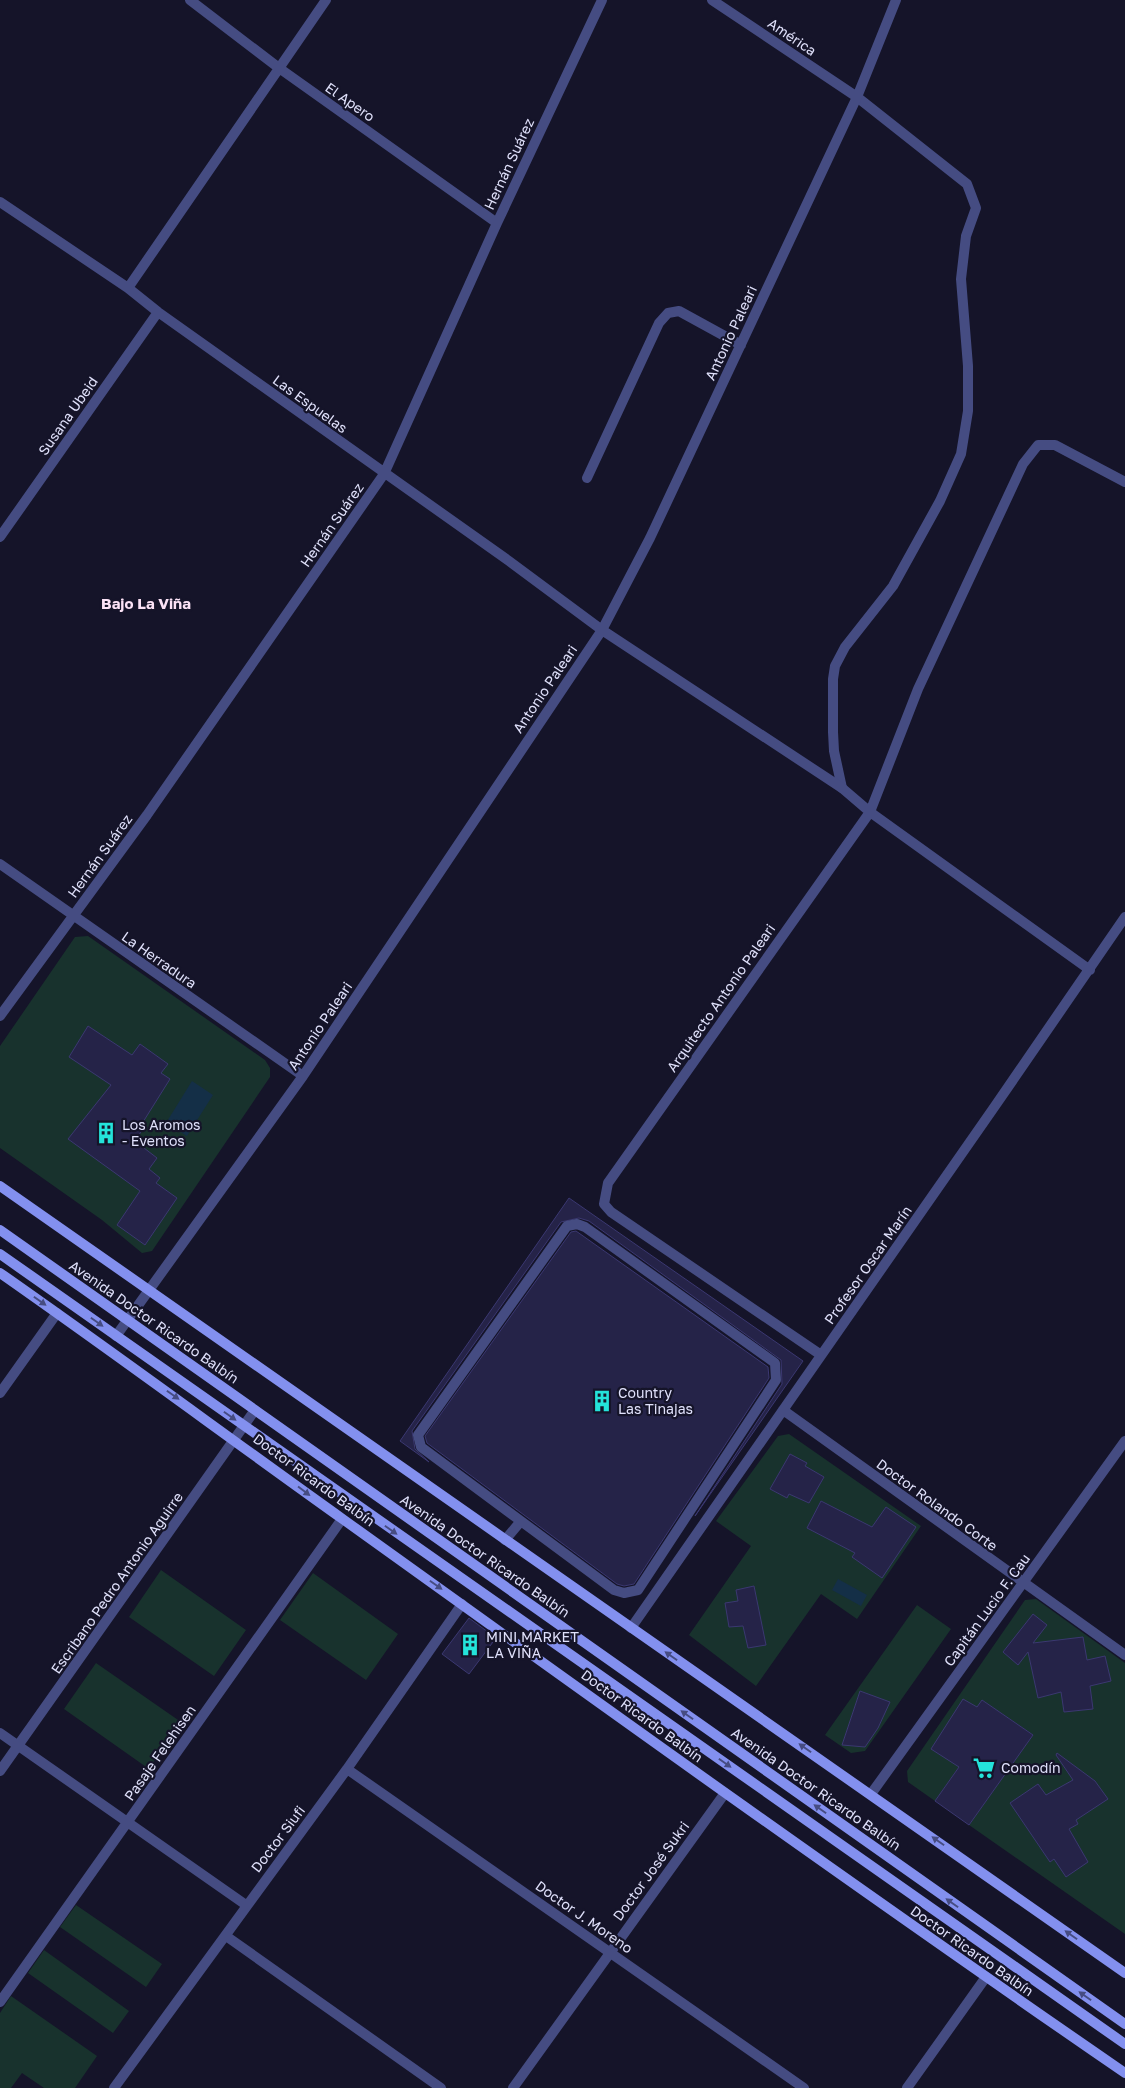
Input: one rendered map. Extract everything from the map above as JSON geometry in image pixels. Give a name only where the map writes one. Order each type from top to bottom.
[{"type":"street","name":"El Apero","points":[[190,0],[279,68],[497,223]]},
{"type":"street","points":[[128,288],[326,0]]},
{"type":"street","name":"Hernán Suárez","points":[[0,1016],[148,814],[384,474],[497,223],[602,0]]},
{"type":"street","name":"América","points":[[712,0],[857,97],[967,184],[976,208],[966,236],[960,279],[968,366],[968,411],[962,454],[940,501],[892,586],[844,647],[835,666],[833,680],[834,751],[842,788]]},
{"type":"street","name":"Antonio Paleari","points":[[116,1336],[303,1076],[602,630],[650,538],[857,97],[896,0]]},
{"type":"street","name":"Las Espuelas","points":[[0,202],[128,288],[158,312],[509,561],[602,630],[842,788],[870,812],[1090,970]]},
{"type":"street","name":"Susana Ubeid","points":[[0,537],[158,312]]},
{"type":"street","points":[[587,478],[659,323],[668,313],[679,312],[741,345]]},
{"type":"street","name":"Arquitecto Antonio Paleari","points":[[821,1355],[623,1222],[604,1204],[608,1183],[870,812],[918,689],[1007,493],[1023,464],[1038,445],[1055,445],[1125,482]]},
{"type":"street","name":"La Herradura","points":[[0,864],[73,917],[303,1076]]},
{"type":"street","name":"Profesor Oscar Marín","points":[[631,1628],[1121,927],[1125,917]]},
{"type":"street","points":[[0,1186],[1125,1973]]},
{"type":"street","points":[[576,1224],[585,1227],[775,1363],[776,1380],[638,1590],[624,1593],[614,1590],[520,1521],[421,1447],[418,1435],[567,1226],[576,1224]]},
{"type":"street","name":"Avenida Doctor Ricardo Balbín","points":[[0,1230],[1125,2024]]},
{"type":"street","points":[[0,1254],[1125,2044]]},
{"type":"street","name":"Doctor Ricardo Balbín","points":[[0,1273],[236,1440],[342,1519],[725,1793],[1125,2073]]},
{"type":"street","points":[[0,1392],[57,1313]]},
{"type":"street","name":"Escribano Pedro Antonio Aguirre","points":[[0,1771],[236,1440],[254,1410]]},
{"type":"street","name":"Doctor Rolando Corte","points":[[783,1410],[1023,1584],[1125,1655]]},
{"type":"street","name":"Capitán Lucio F. Cau","points":[[870,1794],[1125,1441]]},
{"type":"street","name":"Pasaje Felehisen","points":[[0,2002],[342,1519]]},
{"type":"street","points":[[505,1540],[520,1521]]},
{"type":"street","name":"Doctor Siufi","points":[[114,2088],[226,1936],[246,1905],[347,1770],[462,1604]]},
{"type":"street","points":[[0,1733],[246,1905]]},
{"type":"street","name":"Doctor J. Moreno","points":[[347,1770],[610,1951],[804,2088]]},
{"type":"street","name":"Doctor José Sukri","points":[[513,2088],[725,1793]]},
{"type":"street","points":[[226,1936],[441,2088]]},
{"type":"street","points":[[907,2088],[986,1977]]},
{"type":"green space","points":[[88,936],[265,1060],[270,1068],[270,1077],[152,1251],[142,1253],[102,1220],[0,1148],[0,1046],[75,937]]},
{"type":"green space","points":[[789,1434],[921,1526],[857,1619],[821,1594],[756,1686],[689,1635],[751,1546],[716,1521],[778,1436]]},
{"type":"green space","points":[[161,1570],[246,1630],[214,1676],[129,1617]]},
{"type":"green space","points":[[313,1573],[398,1634],[366,1680],[280,1620]]},
{"type":"green space","points":[[1036,1599],[1125,1663],[1125,1934],[969,1825],[1033,1735],[998,1711],[935,1801],[908,1782],[907,1771],[1025,1600]]},
{"type":"green space","points":[[917,1605],[951,1629],[865,1751],[851,1753],[825,1735]]},
{"type":"green space","points":[[96,1663],[181,1722],[149,1769],[64,1709]]},
{"type":"green space","points":[[76,1905],[162,1964],[146,1987],[60,1927]]},
{"type":"green space","points":[[44,1950],[129,2011],[113,2033],[28,1973]]},
{"type":"green space","points":[[11,1996],[97,2056],[75,2088],[44,2088],[22,2073],[11,2088],[0,2088],[0,2013]]},
{"type":"water","points":[[192,1081],[213,1095],[187,1136],[166,1123]]},
{"type":"water","points":[[838,1579],[867,1595],[861,1606],[832,1590]]},
{"type":"building","name":"Los Aromos - Eventos","points":[[88,1026],[132,1055],[140,1044],[168,1064],[161,1073],[170,1079],[143,1122],[146,1124],[135,1141],[157,1158],[149,1169],[160,1178],[156,1183],[177,1198],[145,1245],[117,1225],[140,1191],[68,1139],[111,1085],[69,1057]]},
{"type":"building","points":[[569,1198],[803,1361],[695,1516],[782,1384],[781,1360],[589,1221],[579,1218],[561,1222],[412,1431],[415,1449],[429,1462],[400,1441]]},
{"type":"building","name":"Country Las Tinajas","points":[[576,1231],[768,1367],[769,1378],[634,1584],[624,1586],[617,1584],[427,1443],[425,1436],[571,1232]]},
{"type":"building","points":[[790,1454],[807,1463],[805,1466],[824,1477],[809,1503],[789,1494],[787,1498],[770,1489]]},
{"type":"building","points":[[821,1501],[872,1527],[886,1507],[916,1527],[882,1578],[852,1557],[855,1553],[807,1528]]},
{"type":"building","points":[[754,1586],[766,1645],[748,1648],[743,1626],[729,1627],[725,1603],[738,1601],[736,1590]]},
{"type":"building","points":[[1033,1614],[1047,1625],[1033,1643],[1083,1637],[1087,1660],[1105,1656],[1111,1681],[1090,1686],[1093,1709],[1064,1712],[1061,1692],[1038,1698],[1028,1652],[1018,1665],[1003,1652]]},
{"type":"building","name":"MINI MARKET LA VIÑA","points":[[469,1618],[496,1638],[469,1674],[442,1654]]},
{"type":"building","points":[[860,1691],[890,1702],[878,1728],[865,1747],[842,1745]]},
{"type":"building","name":"Comodín","points":[[963,1699],[977,1707],[982,1700],[1033,1735],[969,1825],[935,1801],[959,1767],[931,1749]]},
{"type":"building","points":[[1057,1753],[1095,1781],[1108,1799],[1076,1820],[1078,1824],[1069,1829],[1088,1862],[1066,1877],[1054,1859],[1050,1862],[1010,1803],[1038,1784],[1046,1795],[1073,1780],[1056,1755]]},
{"type":"place","name":"Los Aromos - Eventos","points":[[106,1133]]},
{"type":"place","name":"Country Las Tinajas","points":[[602,1401]]},
{"type":"place","name":"MINI MARKET LA VIÑA","points":[[470,1645]]},
{"type":"place","name":"Comodín","points":[[984,1768]]},
{"type":"district","name":"Bajo La Viña","points":[[146,604]]}]
